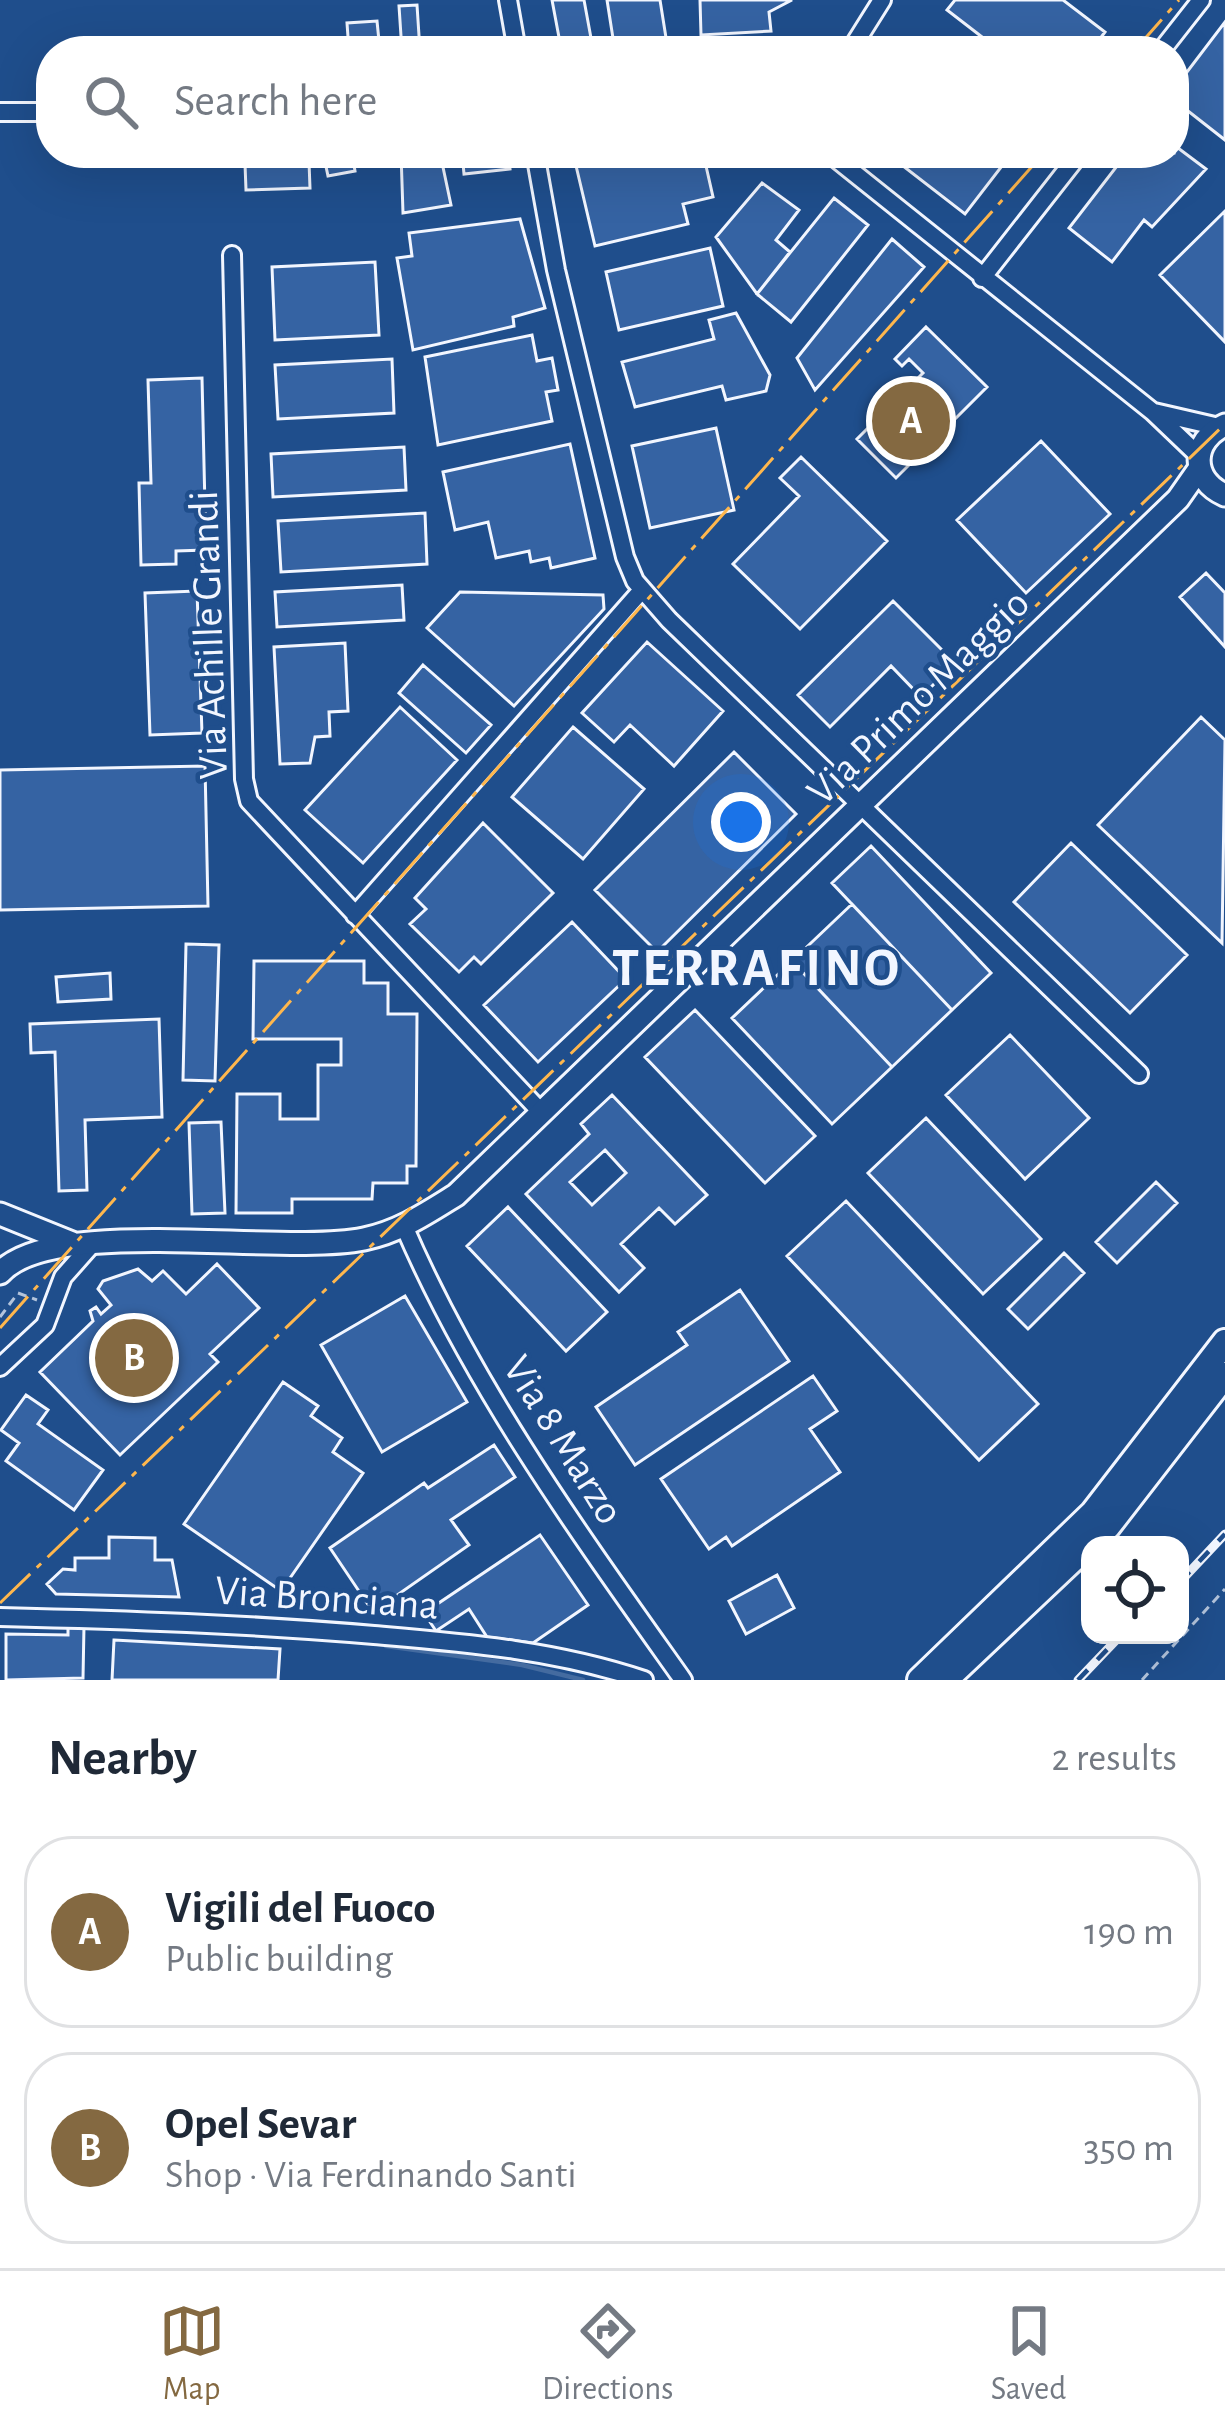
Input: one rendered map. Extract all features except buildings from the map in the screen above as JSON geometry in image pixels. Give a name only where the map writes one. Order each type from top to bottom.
[{"type":"highway","points":[[920,1680],[1094,1513],[1225,1342]]},
{"type":"highway","points":[[945,1680],[1108,1526],[1225,1375]]},
{"type":"main road","name":"Via Primo Maggio","points":[[0,1274],[20,1255],[83,1243],[319,1245],[378,1236],[456,1195],[1146,530],[1222,426]]},
{"type":"main road","name":"Via Primo Maggio","points":[[1146,530],[1221,494],[1198,462]]},
{"type":"main road","name":"Via Primo Maggio","points":[[0,1214],[83,1243]]},
{"type":"street","points":[[508,0],[514,36]]},
{"type":"street","points":[[858,36],[883,0]]},
{"type":"street","points":[[1173,36],[1201,0]]},
{"type":"street","points":[[853,36],[863,28]]},
{"type":"street","points":[[0,112],[36,113]]},
{"type":"street","points":[[0,128],[30,114]]},
{"type":"street","points":[[538,168],[592,429],[625,557],[642,590],[1139,1074]]},
{"type":"street","points":[[847,168],[1153,412],[1198,462]]},
{"type":"street","points":[[982,278],[1068,168]]},
{"type":"street","name":"Via Achille Grandi","points":[[232,255],[246,790],[261,819],[542,1112]]},
{"type":"street","points":[[1153,412],[1222,426]]},
{"type":"street","points":[[355,915],[642,590]]},
{"type":"street","name":"Via 8 Marzo","points":[[404,1226],[437,1298],[522,1445],[683,1680]]},
{"type":"street","points":[[0,1366],[46,1325],[63,1277],[83,1243]]},
{"type":"street","points":[[44,1249],[63,1277]]},
{"type":"street","name":"Via Bronciana","points":[[0,1617],[280,1627],[465,1643],[549,1654],[644,1680]]},
{"type":"path","points":[[0,1317],[22,1292],[35,1297],[38,1310]]},
{"type":"path","points":[[1142,1680],[1225,1589]]},
{"type":"waterway","points":[[386,1646],[522,1665],[583,1680]]},
{"type":"railway","points":[[1189,1572],[1225,1534]]},
{"type":"railway","points":[[1078,1680],[1112,1644]]},
{"type":"power","points":[[1147,36],[1179,0]]},
{"type":"power","points":[[0,1328],[1031,168]]},
{"type":"power","points":[[0,1603],[1225,424]]},
{"type":"place","name":"Vigili del Fuoco","points":[[911,421]]},
{"type":"place","name":"Opel Sevar","points":[[134,1358]]},
{"type":"district","name":"TERRAFINO","points":[[757,966]]}]
